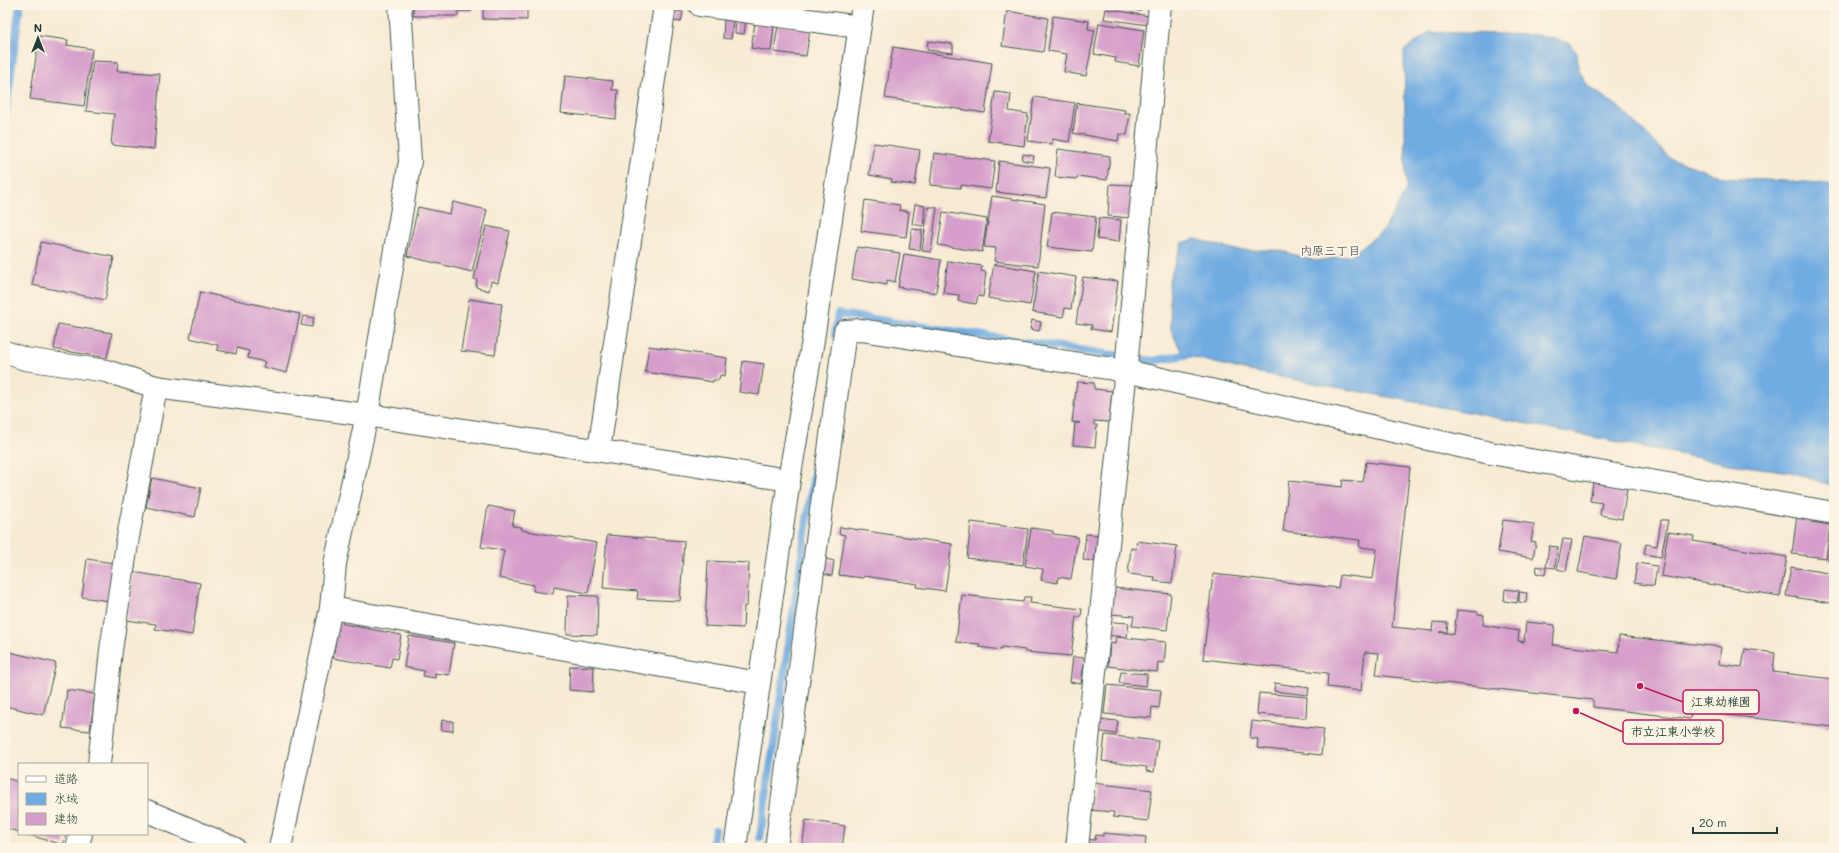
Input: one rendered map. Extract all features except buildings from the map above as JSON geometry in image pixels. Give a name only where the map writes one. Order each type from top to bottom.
[{"type":"street","points":[[280,848],[331,608],[335,564],[367,415],[410,161],[400,5]]},
{"type":"street","points":[[599,450],[665,5]]},
{"type":"street","points":[[700,5],[859,27]]},
{"type":"street","points":[[735,848],[789,480],[819,301],[863,5]]},
{"type":"street","points":[[1077,848],[1126,370],[1160,5]]},
{"type":"street","points":[[776,848],[845,332],[861,330],[1126,370],[1490,453],[1834,513]]},
{"type":"street","points":[[5,352],[25,359],[106,371],[156,387],[367,415],[789,480]]},
{"type":"street","points":[[99,763],[111,650],[128,537],[156,387]]},
{"type":"street","points":[[331,608],[759,683]]},
{"type":"street","points":[[148,811],[234,848]]},
{"type":"street","points":[[77,848],[81,835]]},
{"type":"water","points":[[1430,32],[1537,35],[1569,43],[1577,53],[1579,70],[1588,86],[1619,107],[1670,158],[1725,178],[1808,182],[1834,185],[1834,486],[1790,472],[1729,464],[1457,410],[1244,370],[1183,355],[1171,330],[1169,280],[1182,243],[1196,239],[1236,250],[1278,250],[1316,261],[1351,255],[1384,230],[1406,190],[1404,51]]},
{"type":"waterway","points":[[5,117],[20,5]]},
{"type":"waterway","points":[[835,334],[838,314],[1153,361],[1194,353]]},
{"type":"waterway","points":[[760,837],[820,434]]},
{"type":"waterway","points":[[712,848],[715,830]]},
{"type":"place","name":"江東幼稚園","points":[[1640,686]]},
{"type":"place","name":"市立江東小学校","points":[[1576,711]]},
{"type":"district","name":"内原三丁目","points":[[1330,250]]}]
